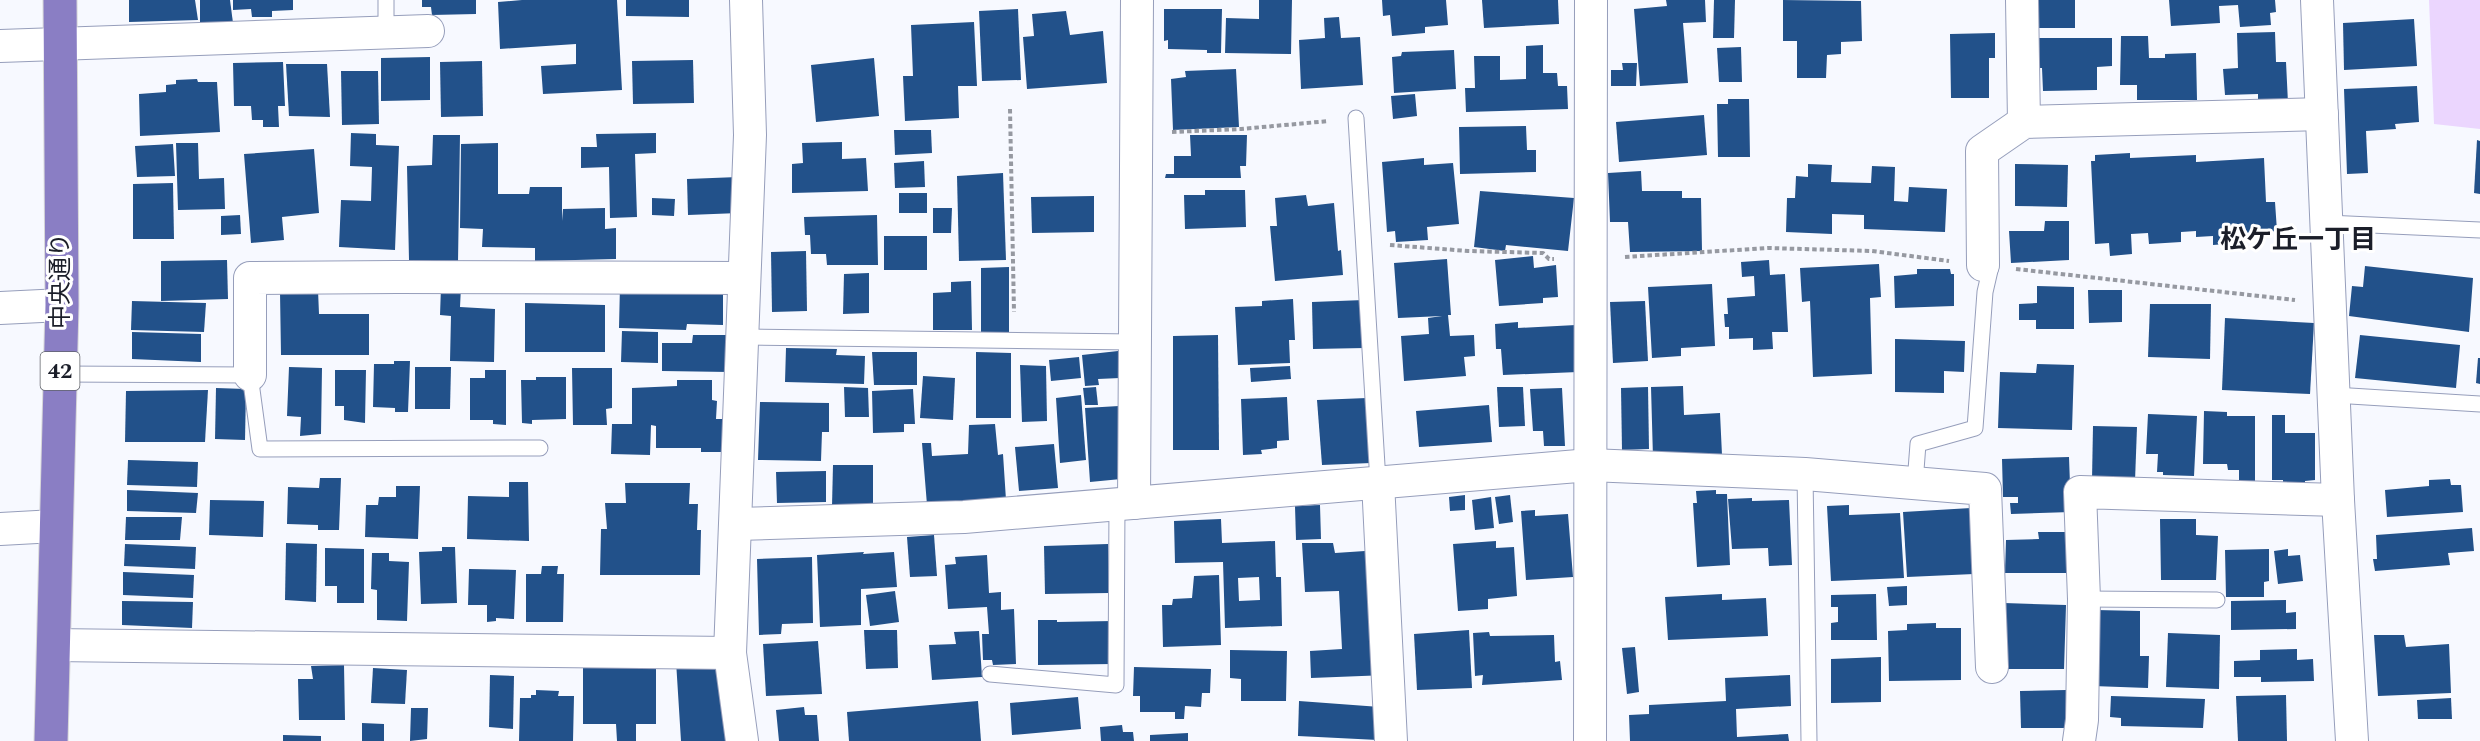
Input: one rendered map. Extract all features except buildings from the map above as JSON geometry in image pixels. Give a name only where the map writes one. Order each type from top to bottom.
[{"type":"highway","name":"中央通り","points":[[51,741],[62,305],[60,0]]},
{"type":"street","points":[[742,741],[730,653],[737,524],[750,135],[746,0]]},
{"type":"street","points":[[1126,503],[1133,342],[1137,0]]},
{"type":"street","points":[[1590,741],[1592,0]]},
{"type":"street","points":[[2022,0],[2024,122]]},
{"type":"street","points":[[2317,0],[2338,500],[2352,741]]},
{"type":"street","points":[[0,46],[60,42],[428,31]]},
{"type":"street","points":[[1987,266],[1982,151],[2024,122],[2322,114]]},
{"type":"street","points":[[250,375],[250,278],[744,278]]},
{"type":"street","points":[[0,308],[62,305]]},
{"type":"street","points":[[737,524],[964,517],[1590,465],[1805,474],[1985,489],[1992,667]]},
{"type":"street","points":[[1378,482],[1391,741]]},
{"type":"street","points":[[2079,741],[2082,720],[2084,598],[2080,492],[2338,500]]},
{"type":"street","points":[[0,529],[56,526]]},
{"type":"street","points":[[53,645],[730,653]]},
{"type":"lane","points":[[386,0],[386,33]]},
{"type":"lane","points":[[1356,118],[1378,482]]},
{"type":"lane","points":[[2327,224],[2480,231]]},
{"type":"lane","points":[[1915,483],[1918,444],[1975,428],[1987,266]]},
{"type":"lane","points":[[743,337],[1133,342]]},
{"type":"lane","points":[[60,374],[250,375],[260,449],[540,448]]},
{"type":"lane","points":[[2334,395],[2480,405]]},
{"type":"lane","points":[[1805,474],[1809,741]]},
{"type":"lane","points":[[990,674],[1116,685],[1126,503]]},
{"type":"lane","points":[[2084,598],[2217,600]]},
{"type":"path","points":[[1010,109],[1015,340]]},
{"type":"path","points":[[1136,133],[1241,129],[1356,118]]},
{"type":"path","points":[[1363,242],[1468,251],[1543,253],[1549,259],[1591,259],[1768,248],[1872,251],[2330,304]]},
{"type":"shaded area","points":[[2429,0],[2480,0],[2480,129],[2434,124]]},
{"type":"district","name":"松ケ丘一丁目","points":[[2298,240]]}]
